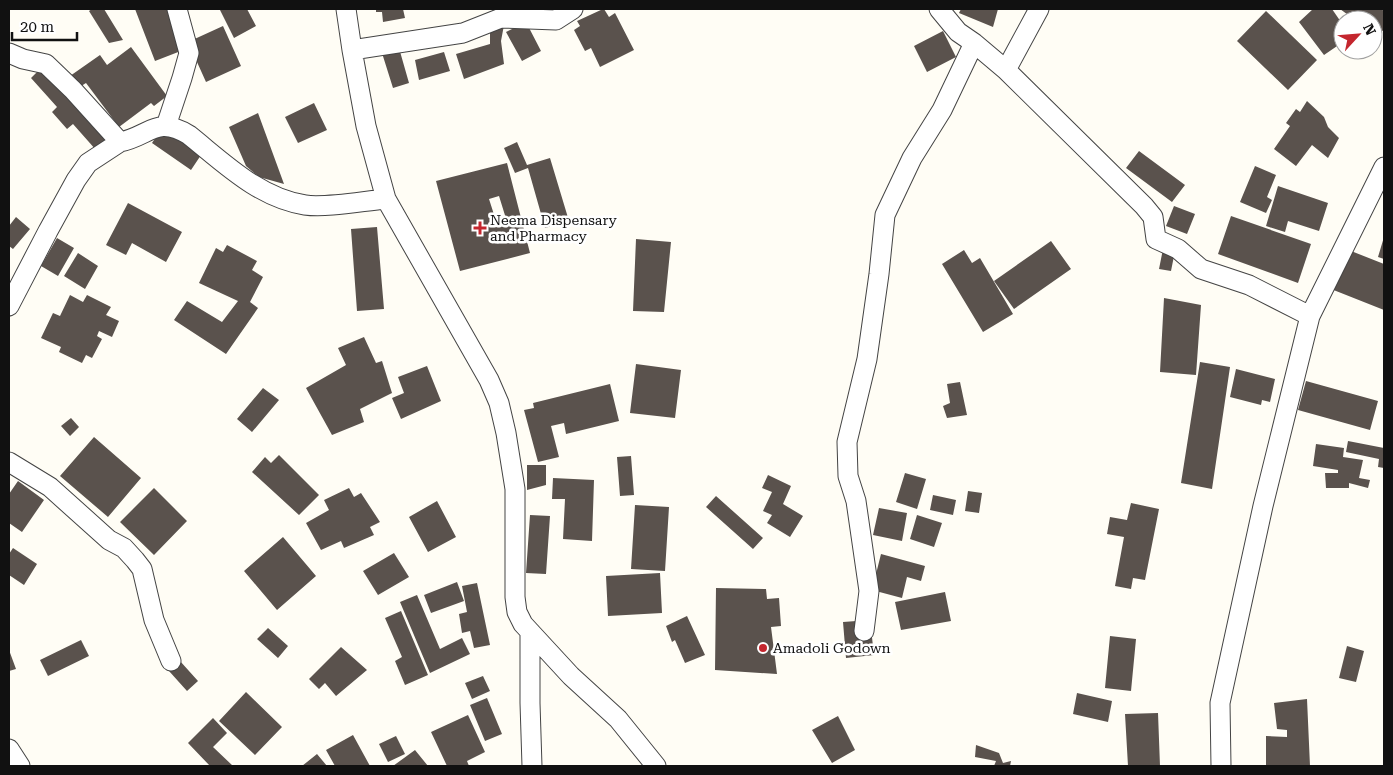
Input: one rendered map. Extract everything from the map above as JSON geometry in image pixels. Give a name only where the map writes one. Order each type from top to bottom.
[{"type":"street","points":[[166,126],[189,53],[176,9]]},
{"type":"street","points":[[346,9],[366,126],[386,199],[489,380],[499,403],[515,488],[515,597],[517,612],[523,624],[530,632],[571,676],[618,719],[656,766]]},
{"type":"street","points":[[352,50],[464,33],[501,18],[556,20],[573,9]]},
{"type":"street","points":[[939,9],[958,32],[1006,70],[1144,206],[1153,217],[1156,239],[1178,249],[1201,269],[1249,285],[1310,316]]},
{"type":"street","points":[[1006,70],[1039,9]]},
{"type":"street","points":[[864,631],[868,592],[856,501],[848,476],[847,442],[867,359],[880,274],[885,215],[912,158],[942,110],[974,43]]},
{"type":"street","points":[[9,53],[23,59],[46,64],[73,90],[120,142]]},
{"type":"street","points":[[9,306],[76,180],[88,163],[120,142],[150,129],[166,126],[177,128],[189,135],[258,189],[283,200],[307,205],[386,199]]},
{"type":"street","points":[[1221,766],[1220,703],[1263,506],[1310,316],[1384,167]]},
{"type":"street","points":[[9,462],[50,487],[109,540],[124,548],[135,560],[142,569],[154,620],[171,661]]},
{"type":"street","points":[[530,632],[532,766]]},
{"type":"street","points":[[9,749],[20,766]]},
{"type":"building","points":[[92,9],[104,9],[123,40],[109,43],[89,11]]},
{"type":"building","points":[[135,9],[167,9],[186,49],[155,61]]},
{"type":"building","points":[[247,9],[256,26],[234,38],[220,10]]},
{"type":"building","points":[[376,9],[403,9],[405,18],[383,22],[382,12],[376,12]]},
{"type":"building","points":[[603,9],[609,17],[615,13],[634,50],[600,67],[591,48],[585,51],[574,30],[580,26],[577,21]]},
{"type":"building","points":[[961,9],[998,9],[993,27],[959,13]]},
{"type":"building","points":[[1313,9],[1332,9],[1333,49],[1324,55],[1299,22]]},
{"type":"building","points":[[1340,9],[1382,10],[1341,10]]},
{"type":"building","points":[[1383,10],[1384,11],[1383,31]]},
{"type":"building","points":[[1266,11],[1317,60],[1288,90],[1237,41]]},
{"type":"building","points":[[526,22],[541,51],[522,61],[506,32]]},
{"type":"building","points":[[504,25],[501,41],[504,64],[464,79],[456,54],[490,44],[490,28]]},
{"type":"building","points":[[223,26],[241,66],[206,82],[188,42]]},
{"type":"building","points":[[943,31],[956,57],[927,72],[914,46]]},
{"type":"building","points":[[131,47],[167,96],[154,106],[151,103],[119,127],[86,83],[78,88],[70,76],[100,55],[107,65]]},
{"type":"building","points":[[399,48],[409,83],[393,88],[382,53]]},
{"type":"building","points":[[444,52],[450,71],[419,80],[415,60]]},
{"type":"building","points":[[44,65],[110,138],[96,150],[73,124],[67,129],[52,112],[57,107],[31,78]]},
{"type":"building","points":[[1307,101],[1324,117],[1328,127],[1339,138],[1328,158],[1312,145],[1296,166],[1274,149],[1290,126],[1286,123],[1296,109],[1300,112]]},
{"type":"building","points":[[314,103],[327,130],[298,143],[285,117]]},
{"type":"building","points":[[258,113],[284,184],[259,177],[246,166],[229,127]]},
{"type":"building","points":[[162,128],[201,155],[191,170],[152,143]]},
{"type":"building","points":[[517,142],[527,165],[550,158],[569,221],[545,228],[528,168],[515,173],[504,148]]},
{"type":"building","points":[[1139,151],[1185,185],[1172,202],[1126,168]]},
{"type":"building","points":[[507,163],[530,253],[460,271],[436,181]],"holes":[[[499,196],[508,225],[498,227],[489,199]]]},
{"type":"building","points":[[1255,166],[1276,175],[1267,197],[1272,200],[1266,213],[1240,202]]},
{"type":"building","points":[[1278,186],[1328,203],[1319,231],[1288,221],[1285,232],[1266,226]]},
{"type":"building","points":[[128,203],[182,232],[166,262],[132,243],[126,255],[106,245]]},
{"type":"building","points":[[1174,206],[1195,214],[1187,234],[1166,226]]},
{"type":"building","points":[[1231,216],[1311,244],[1298,283],[1218,254]]},
{"type":"building","points":[[16,217],[30,229],[13,249],[9,246],[9,226]]},
{"type":"building","points":[[377,227],[384,309],[357,311],[351,229]]},
{"type":"building","points":[[1384,237],[1384,259],[1378,257]]},
{"type":"building","points":[[57,238],[74,248],[58,276],[41,266]]},
{"type":"building","points":[[636,239],[671,242],[664,312],[633,311]]},
{"type":"building","points":[[1051,241],[1071,269],[1014,309],[994,281]]},
{"type":"building","points":[[227,245],[257,261],[252,270],[263,277],[250,302],[258,308],[226,354],[174,320],[187,301],[222,322],[238,301],[199,283],[216,248],[223,252]]},
{"type":"building","points":[[1163,249],[1175,251],[1171,271],[1159,269]]},
{"type":"building","points":[[1346,249],[1384,264],[1384,310],[1331,289]]},
{"type":"building","points":[[964,250],[972,263],[980,258],[1013,314],[983,332],[942,264]]},
{"type":"building","points":[[78,253],[98,266],[85,289],[64,276]]},
{"type":"building","points":[[70,295],[83,302],[87,295],[111,307],[106,315],[119,321],[112,337],[99,331],[97,336],[102,339],[92,358],[86,355],[82,363],[59,352],[61,347],[41,338],[53,313],[60,316]]},
{"type":"building","points":[[1164,298],[1201,305],[1196,375],[1160,372]]},
{"type":"building","points":[[364,337],[376,363],[382,361],[392,393],[360,409],[364,422],[332,435],[306,388],[346,365],[338,348]]},
{"type":"building","points":[[1200,362],[1230,367],[1212,489],[1181,483]]},
{"type":"building","points":[[636,364],[681,370],[675,418],[630,413]]},
{"type":"building","points":[[427,366],[441,401],[401,419],[392,398],[404,393],[398,377]]},
{"type":"building","points":[[1236,369],[1275,379],[1270,402],[1262,400],[1261,405],[1230,397]]},
{"type":"building","points":[[1306,381],[1378,401],[1370,430],[1298,410]]},
{"type":"building","points":[[960,382],[967,415],[947,418],[943,406],[950,403],[947,384]]},
{"type":"building","points":[[610,384],[619,421],[566,434],[564,423],[551,426],[559,457],[538,462],[524,410],[534,408],[533,403]]},
{"type":"building","points":[[263,388],[279,400],[252,432],[237,419]]},
{"type":"building","points":[[71,418],[79,427],[70,436],[61,426]]},
{"type":"building","points":[[94,437],[141,478],[108,517],[60,476]]},
{"type":"building","points":[[1348,441],[1384,448],[1384,468],[1378,467],[1379,459],[1346,452]]},
{"type":"building","points":[[1316,444],[1344,448],[1343,457],[1363,460],[1359,478],[1370,480],[1368,488],[1349,483],[1349,488],[1326,488],[1325,473],[1338,473],[1338,470],[1313,466]]},
{"type":"building","points":[[279,455],[319,495],[299,515],[252,472],[265,457],[271,463]]},
{"type":"building","points":[[631,456],[634,495],[620,496],[617,457]]},
{"type":"building","points":[[527,465],[546,465],[546,485],[527,490]]},
{"type":"building","points":[[905,473],[926,479],[917,509],[896,502]]},
{"type":"building","points":[[768,475],[791,486],[783,504],[803,516],[790,537],[767,523],[772,515],[763,511],[772,492],[762,488]]},
{"type":"building","points":[[553,478],[594,480],[592,541],[563,539],[565,499],[552,499]]},
{"type":"building","points":[[18,481],[44,500],[22,532],[9,523],[9,494]]},
{"type":"building","points":[[154,488],[187,521],[154,555],[120,522]]},
{"type":"building","points":[[349,488],[354,497],[361,493],[380,522],[370,527],[374,535],[344,548],[341,541],[321,550],[306,523],[329,510],[324,500]]},
{"type":"building","points":[[968,491],[982,493],[979,513],[965,511]]},
{"type":"building","points":[[933,495],[956,500],[953,515],[930,510]]},
{"type":"building","points":[[716,496],[763,538],[753,549],[706,507]]},
{"type":"building","points":[[437,501],[456,537],[428,552],[409,517]]},
{"type":"building","points":[[1131,503],[1159,509],[1145,580],[1133,578],[1131,589],[1115,586],[1124,537],[1107,534],[1110,517],[1127,520]]},
{"type":"building","points":[[635,505],[669,507],[665,571],[631,569]]},
{"type":"building","points":[[879,508],[907,513],[902,541],[873,535]]},
{"type":"building","points":[[530,515],[550,516],[546,574],[526,573]]},
{"type":"building","points":[[917,515],[942,523],[934,547],[910,539]]},
{"type":"building","points":[[283,537],[316,576],[277,610],[244,571]]},
{"type":"building","points":[[13,548],[37,564],[24,585],[9,575],[9,554]]},
{"type":"building","points":[[394,553],[409,577],[378,595],[363,571]]},
{"type":"building","points":[[881,554],[925,566],[921,581],[907,577],[902,598],[872,590]]},
{"type":"building","points":[[660,573],[662,613],[608,616],[606,576]]},
{"type":"building","points":[[457,582],[464,601],[431,613],[424,595]]},
{"type":"building","points":[[477,583],[490,645],[474,648],[470,631],[462,633],[459,614],[467,612],[462,586]]},
{"type":"building","points":[[716,588],[766,589],[767,599],[779,598],[781,626],[771,627],[777,674],[715,670]]},
{"type":"building","points":[[945,592],[951,621],[901,630],[895,602]]},
{"type":"building","points":[[417,595],[440,649],[462,638],[470,654],[430,673],[400,602]]},
{"type":"building","points":[[401,611],[428,675],[405,685],[395,661],[402,657],[385,618]]},
{"type":"building","points":[[687,616],[705,655],[685,663],[675,640],[672,642],[666,626]]},
{"type":"building","points":[[870,620],[874,655],[846,658],[843,622]]},
{"type":"building","points":[[268,628],[288,646],[278,658],[257,639]]},
{"type":"building","points":[[1110,636],[1136,639],[1131,691],[1105,688]]},
{"type":"building","points":[[81,640],[89,656],[48,676],[40,660]]},
{"type":"building","points":[[1347,646],[1364,651],[1356,682],[1339,678]]},
{"type":"building","points":[[341,647],[367,670],[336,696],[325,683],[319,689],[309,679]]},
{"type":"building","points":[[9,650],[16,669],[9,671]]},
{"type":"building","points":[[180,661],[198,681],[187,691],[169,671]]},
{"type":"building","points":[[483,676],[490,691],[472,699],[465,683]]},
{"type":"building","points":[[246,692],[282,727],[255,755],[219,721]]},
{"type":"building","points":[[1077,693],[1112,701],[1108,722],[1073,714]]},
{"type":"building","points":[[487,698],[502,734],[485,741],[470,705]]},
{"type":"building","points":[[1307,699],[1310,766],[1266,766],[1266,736],[1287,737],[1287,730],[1277,729],[1274,703]]},
{"type":"building","points":[[1158,713],[1160,766],[1128,766],[1125,714]]},
{"type":"building","points":[[468,715],[485,752],[467,761],[469,766],[447,766],[431,732]]},
{"type":"building","points":[[838,716],[855,750],[832,763],[812,730]]},
{"type":"building","points":[[213,718],[227,733],[213,747],[233,766],[210,766],[188,743]]},
{"type":"building","points":[[353,735],[370,766],[335,766],[326,750]]},
{"type":"building","points":[[396,736],[405,754],[388,762],[379,744]]},
{"type":"building","points":[[976,745],[999,753],[1003,763],[1011,761],[1010,766],[994,766],[996,761],[975,757]]},
{"type":"building","points":[[415,750],[428,766],[393,766]]},
{"type":"building","points":[[317,754],[327,766],[302,766]]},
{"type":"place","name":"Neema Dispensary and Pharmacy","points":[[480,228]]},
{"type":"place","name":"Amadoli Godown","points":[[763,648]]}]
